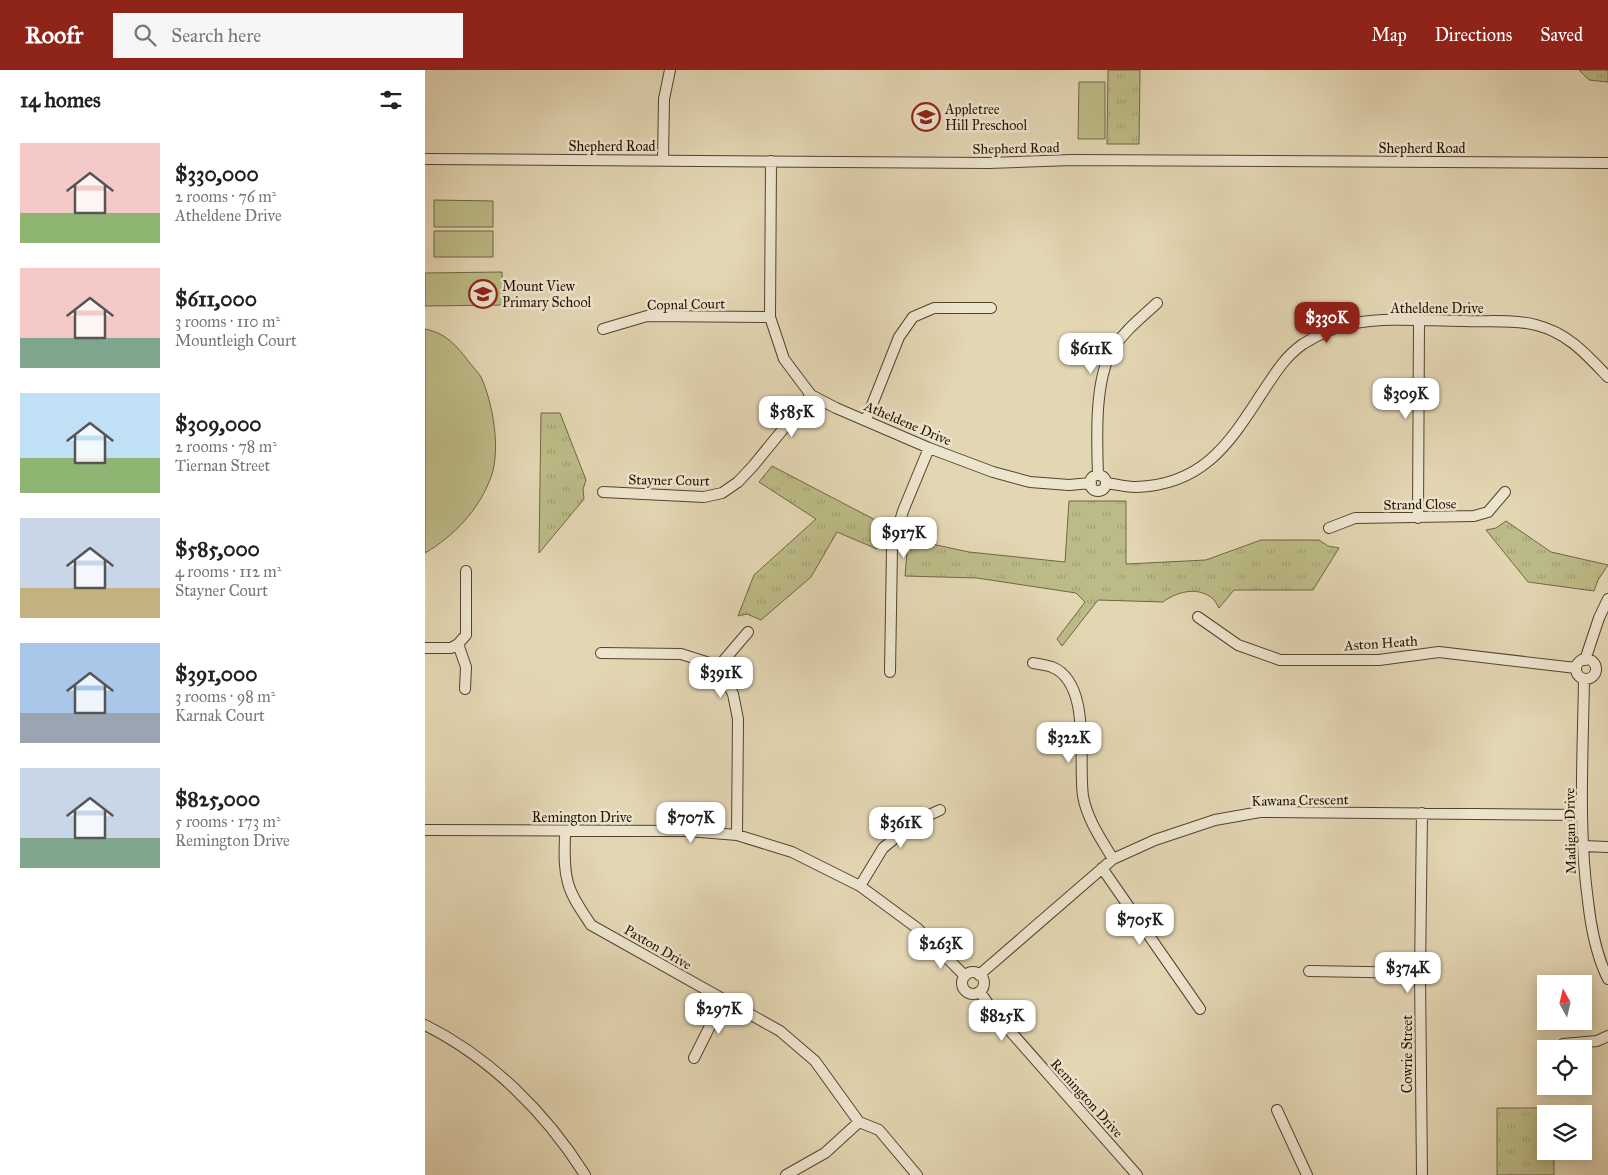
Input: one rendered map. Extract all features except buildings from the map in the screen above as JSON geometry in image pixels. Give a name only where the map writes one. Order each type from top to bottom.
[{"type":"street","points":[[663,160],[664,99],[670,70]]},
{"type":"street","name":"Shepherd Road","points":[[425,159],[978,163],[1072,160],[1608,163]]},
{"type":"street","name":"Atheldene Drive","points":[[771,161],[770,318],[784,359],[811,395],[836,408],[929,448],[993,472],[1030,482],[1069,485],[1103,477],[1106,483],[1134,487],[1155,486],[1183,478],[1208,462],[1231,440],[1275,372],[1287,357],[1319,334],[1353,323],[1369,321],[1515,322],[1536,325],[1577,344],[1607,375]]},
{"type":"street","points":[[1094,479],[1099,398],[1103,374],[1112,351],[1127,331],[1157,303]]},
{"type":"street","points":[[866,420],[899,337],[913,317],[935,308],[991,308]]},
{"type":"street","name":"Copnal Court","points":[[603,328],[647,316],[770,318]]},
{"type":"street","points":[[1418,518],[1419,321]]},
{"type":"street","name":"Stayner Court","points":[[603,492],[704,497],[722,493],[738,482],[753,466],[811,395]]},
{"type":"street","points":[[890,672],[892,548],[903,511],[929,448]]},
{"type":"street","name":"Strand Close","points":[[1329,528],[1355,518],[1474,516],[1488,512],[1505,492]]},
{"type":"street","points":[[425,648],[451,648],[459,644],[466,635],[466,571]]},
{"type":"street","points":[[1585,660],[1608,598]]},
{"type":"street","name":"Aston Heath","points":[[1198,617],[1238,645],[1280,660],[1379,660],[1439,652],[1577,668]]},
{"type":"street","points":[[719,666],[748,632]]},
{"type":"street","points":[[459,644],[466,668],[465,689]]},
{"type":"street","points":[[601,653],[681,654],[719,666],[733,694],[738,719],[737,836]]},
{"type":"street","points":[[1585,660],[1592,662],[1596,668],[1594,675],[1588,679],[1578,675],[1577,668],[1579,662],[1585,660]]},
{"type":"street","points":[[1033,663],[1053,668],[1064,677],[1073,690],[1081,718],[1083,797],[1088,815],[1113,859]]},
{"type":"street","name":"Madigan Drive","points":[[1584,679],[1582,815],[1584,875],[1590,919],[1600,962],[1608,979]]},
{"type":"street","points":[[860,886],[883,848],[916,821],[940,810]]},
{"type":"street","name":"Kawana Crescent","points":[[979,975],[1113,859],[1155,840],[1215,820],[1260,812],[1582,815]]},
{"type":"street","name":"Cowrie Street","points":[[1422,813],[1420,973],[1422,1175]]},
{"type":"street","name":"Remington Drive","points":[[425,830],[688,831],[737,836],[792,852],[860,886],[917,928],[965,976]]},
{"type":"street","name":"Paxton Drive","points":[[565,831],[565,870],[568,884],[575,900],[591,925],[780,1031],[815,1061],[859,1122],[879,1130],[917,1175]]},
{"type":"street","points":[[1583,846],[1608,847]]},
{"type":"street","points":[[1102,868],[1200,1009]]},
{"type":"street","points":[[1309,971],[1420,973]]},
{"type":"street","points":[[972,972],[982,977],[984,985],[980,992],[973,994],[964,990],[962,983],[965,976],[972,972]]},
{"type":"street","name":"Remington Drive","points":[[980,992],[996,1015],[1137,1175]]},
{"type":"street","points":[[694,1058],[723,1000]]},
{"type":"street","points":[[425,1025],[471,1053],[515,1089],[558,1136],[585,1175]]},
{"type":"street","points":[[1592,1041],[1608,1036]]},
{"type":"street","points":[[1277,1110],[1307,1175]]},
{"type":"street","points":[[786,1175],[825,1153],[859,1122]]},
{"type":"green space","points":[[1108,70],[1140,70],[1139,144],[1107,144]]},
{"type":"green space","points":[[1579,70],[1608,70],[1608,82],[1589,80]]},
{"type":"green space","points":[[1079,82],[1105,82],[1105,139],[1078,139]]},
{"type":"green space","points":[[434,200],[493,201],[493,227],[434,227]]},
{"type":"green space","points":[[434,231],[493,231],[493,257],[434,257]]},
{"type":"green space","points":[[502,272],[503,305],[425,306],[425,273]]},
{"type":"green space","points":[[425,329],[439,334],[450,341],[481,377],[492,413],[495,454],[491,477],[480,500],[464,521],[446,539],[425,553]]},
{"type":"green space","points":[[541,413],[560,413],[586,480],[583,489],[584,499],[539,553]]},
{"type":"green space","points":[[772,466],[883,524],[877,549],[837,532],[811,577],[761,620],[747,614],[738,616],[754,575],[816,519],[759,482]]},
{"type":"green space","points":[[1069,501],[1126,501],[1126,564],[1206,560],[1261,540],[1319,540],[1328,546],[1339,548],[1313,590],[1234,590],[1219,608],[1215,601],[1206,594],[1193,591],[1174,595],[1163,602],[1098,600],[1062,646],[1057,639],[1085,602],[1076,593],[977,578],[905,576],[908,539],[969,552],[1065,562]]},
{"type":"green space","points":[[1506,521],[1551,552],[1608,565],[1598,580],[1594,591],[1528,582],[1486,530],[1496,528]]},
{"type":"green space","points":[[1497,1108],[1537,1108],[1537,1160],[1554,1160],[1554,1175],[1497,1175]]},
{"type":"place","name":"Appletree Hill Preschool","points":[[926,117]]},
{"type":"place","name":"Mount View Primary School","points":[[483,294]]}]
